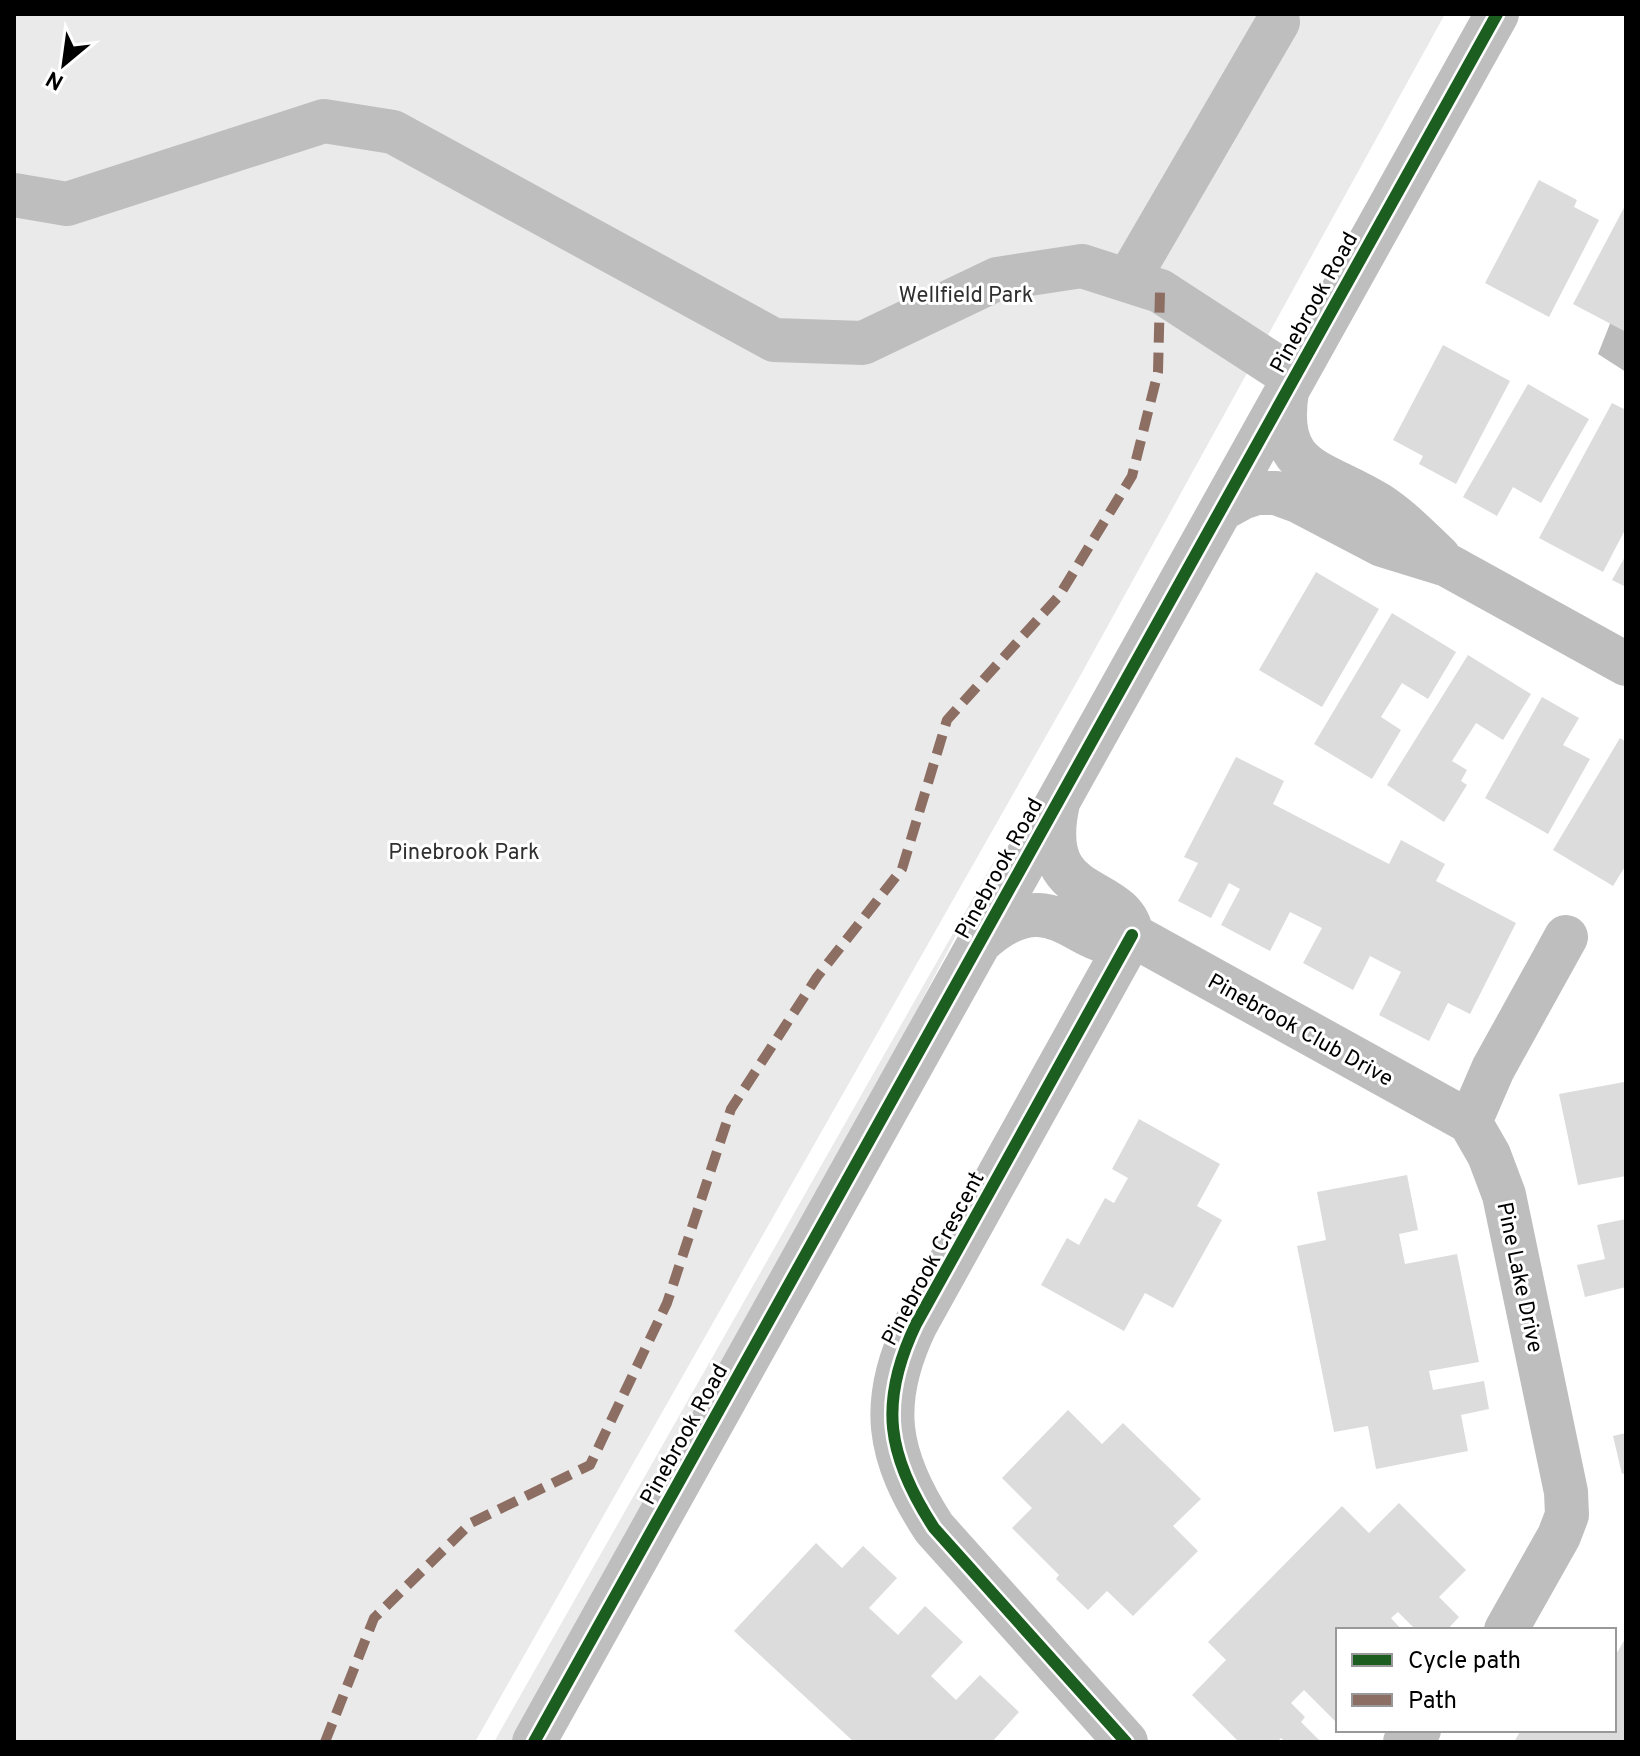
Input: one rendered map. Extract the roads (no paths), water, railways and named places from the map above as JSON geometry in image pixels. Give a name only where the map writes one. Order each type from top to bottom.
[{"type":"street","name":"Pinebrook Road","points":[[534,1742],[1497,14]]},
{"type":"street","points":[[1128,280],[1278,22]]},
{"type":"street","points":[[14,195],[67,204],[324,121],[393,132],[774,340],[863,343],[997,279],[1082,266],[1160,291],[1290,384],[1284,431],[1297,457],[1401,521],[1447,565]]},
{"type":"street","points":[[1222,509],[1257,493],[1276,493],[1298,501],[1382,545],[1447,565],[1626,664]]},
{"type":"street","name":"Pinebrook Club Drive","points":[[1058,802],[1053,833],[1061,866],[1081,888],[1123,914],[1132,935],[1470,1122]]},
{"type":"street","points":[[980,942],[1003,924],[1031,914],[1064,919],[1100,941],[1116,943],[1132,935]]},
{"type":"street","name":"Pinebrook Crescent","points":[[1126,1742],[934,1528],[915,1499],[900,1464],[893,1432],[892,1401],[896,1375],[916,1324],[1132,935]]},
{"type":"street","points":[[1470,1122],[1493,1069],[1566,937]]},
{"type":"street","name":"Pine Lake Drive","points":[[1470,1122],[1489,1155],[1504,1195],[1566,1492],[1567,1515],[1559,1536],[1507,1628]]},
{"type":"park label","name":"Wellfield Park","points":[[966,294]]},
{"type":"park label","name":"Pinebrook Park","points":[[464,851]]}]
